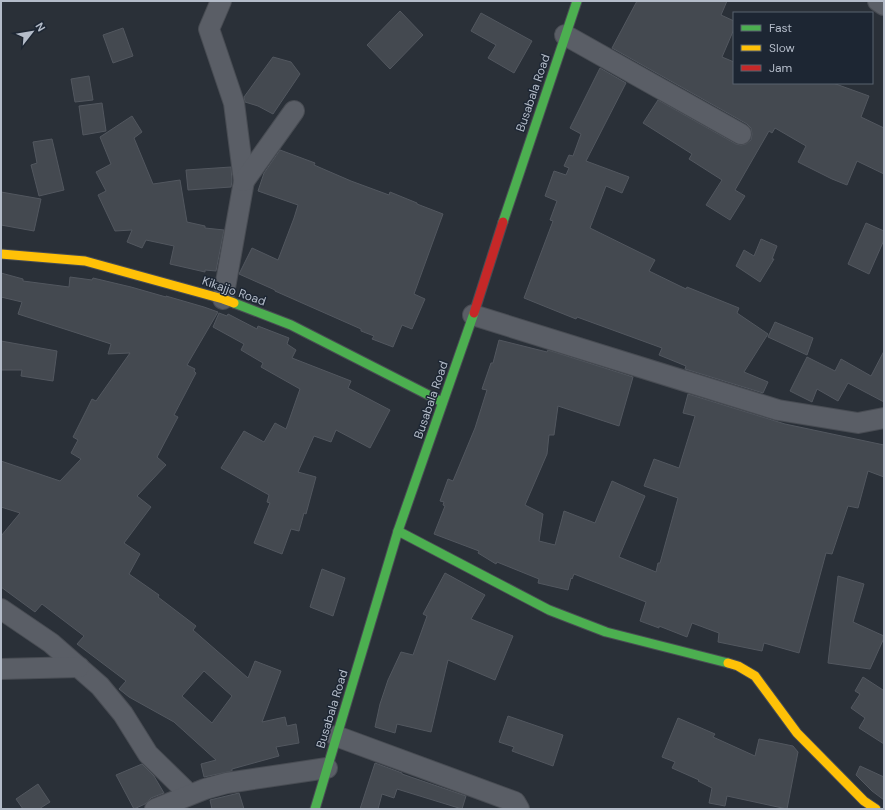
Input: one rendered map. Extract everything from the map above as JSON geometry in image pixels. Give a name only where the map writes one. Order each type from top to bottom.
[{"type":"street","points":[[221,1],[209,29],[234,103],[244,181],[224,298]]},
{"type":"street","name":"Busabala Road","points":[[315,809],[398,531],[473,315],[576,1]]},
{"type":"street","points":[[878,1],[884,5]]},
{"type":"street","points":[[565,35],[741,134]]},
{"type":"street","points":[[244,181],[294,111]]},
{"type":"street","name":"Kikajjo Road","points":[[1,254],[85,261],[224,298],[292,325],[442,402]]},
{"type":"street","points":[[473,315],[778,410],[858,423],[884,418]]},
{"type":"street","points":[[398,531],[556,612],[606,632],[738,666],[755,676],[797,733],[864,801],[876,809]]},
{"type":"street","points":[[1,609],[51,643],[100,686],[123,714],[148,754],[189,794]]},
{"type":"street","points":[[1,669],[79,667]]},
{"type":"street","points":[[336,736],[515,802],[519,809]]},
{"type":"street","points":[[155,809],[205,788],[227,783],[327,768]]},
{"type":"building","points":[[637,1],[727,1],[721,15],[733,21],[733,31],[722,57],[733,62],[733,84],[836,84],[869,96],[861,117],[884,128],[884,174],[857,161],[847,185],[832,179],[798,162],[806,146],[775,128],[772,133],[769,131],[735,190],[745,196],[730,220],[706,205],[722,180],[689,159],[692,154],[643,123],[658,100],[736,144],[746,144],[751,140],[751,128],[747,124],[612,48]]},
{"type":"building","points":[[400,11],[423,35],[390,69],[367,45]]},
{"type":"building","points":[[481,13],[532,41],[514,73],[488,58],[496,45],[471,31]]},
{"type":"building","points":[[123,28],[133,56],[113,63],[103,35]]},
{"type":"building","points":[[273,57],[291,62],[300,74],[273,114],[258,106],[245,102],[244,97]]},
{"type":"building","points":[[600,68],[626,83],[586,161],[629,177],[622,193],[606,186],[590,228],[655,260],[649,271],[686,289],[687,287],[739,308],[737,313],[768,334],[744,372],[768,382],[763,393],[685,369],[686,366],[659,355],[662,348],[577,317],[576,319],[524,298],[553,221],[550,220],[557,201],[545,196],[554,171],[566,175],[569,168],[564,166],[569,155],[573,156],[581,134],[570,128]]},
{"type":"building","points":[[89,76],[93,100],[75,102],[71,79]]},
{"type":"building","points":[[102,103],[106,131],[83,135],[79,106]]},
{"type":"building","points":[[132,116],[142,132],[134,138],[153,184],[180,180],[187,222],[205,226],[205,228],[224,230],[216,271],[205,270],[205,272],[170,264],[174,246],[146,240],[142,248],[127,242],[132,230],[115,231],[98,195],[106,191],[96,172],[111,164],[100,137]]},
{"type":"building","points":[[52,139],[64,190],[39,196],[31,165],[37,163],[33,142]]},
{"type":"building","points":[[280,150],[315,163],[314,165],[351,181],[389,195],[390,192],[443,214],[414,294],[425,299],[412,329],[402,325],[393,347],[372,339],[374,336],[361,331],[361,329],[239,274],[252,248],[278,260],[294,218],[298,205],[258,191],[264,173]]},
{"type":"building","points":[[231,167],[231,187],[188,190],[186,170]]},
{"type":"building","points":[[1,192],[41,199],[34,231],[1,225]]},
{"type":"building","points":[[866,223],[884,231],[884,240],[869,274],[848,264]]},
{"type":"building","points":[[761,239],[777,246],[772,259],[774,259],[760,282],[736,266],[744,250],[754,256]]},
{"type":"building","points":[[1,273],[23,279],[23,281],[69,287],[70,277],[92,280],[93,278],[166,296],[218,312],[187,365],[195,369],[194,371],[196,373],[174,415],[178,417],[157,457],[166,465],[137,496],[151,507],[124,543],[140,554],[129,574],[159,595],[158,597],[196,626],[193,630],[248,678],[255,661],[281,671],[262,722],[285,717],[287,726],[296,724],[299,743],[276,747],[279,756],[232,769],[232,771],[204,777],[201,764],[216,760],[174,722],[129,697],[119,689],[126,681],[77,644],[84,636],[42,604],[35,612],[1,587],[1,536],[20,513],[1,507],[1,461],[60,481],[81,459],[71,453],[78,440],[73,437],[92,399],[96,401],[130,353],[108,354],[111,344],[18,314],[22,302],[1,297]],"holes":[[[204,671],[232,696],[212,723],[182,696]]]},
{"type":"building","points":[[219,313],[227,316],[228,314],[257,329],[258,326],[289,338],[287,344],[296,350],[292,358],[351,381],[348,388],[390,410],[370,448],[336,430],[331,442],[314,436],[298,472],[316,477],[306,514],[304,513],[299,531],[291,529],[282,554],[254,543],[270,503],[267,502],[269,495],[221,468],[244,431],[264,442],[275,423],[286,429],[300,389],[261,367],[263,363],[241,350],[244,344],[213,327]]},
{"type":"building","points":[[775,322],[813,338],[807,355],[768,337]]},
{"type":"building","points":[[499,340],[547,352],[548,350],[633,377],[619,426],[558,406],[554,435],[549,435],[547,454],[525,505],[543,514],[539,541],[555,545],[564,511],[595,523],[612,481],[645,496],[619,557],[656,572],[658,563],[660,563],[678,498],[644,486],[654,459],[679,468],[695,416],[683,413],[688,394],[785,424],[884,445],[884,477],[868,471],[858,508],[848,506],[832,554],[826,553],[799,653],[764,643],[762,651],[718,642],[719,633],[692,623],[687,637],[659,626],[659,628],[640,621],[646,602],[574,574],[572,579],[571,578],[568,590],[538,583],[539,579],[497,562],[496,564],[478,553],[479,551],[434,534],[445,506],[443,505],[444,502],[440,501],[448,479],[453,481],[475,428],[487,390],[482,389],[491,363],[493,363]]},
{"type":"building","points":[[1,341],[57,351],[53,381],[21,376],[22,370],[1,370]]},
{"type":"building","points":[[884,351],[884,402],[848,383],[838,401],[817,389],[812,402],[790,391],[807,357],[835,371],[841,359],[871,376]]},
{"type":"building","points":[[322,569],[345,578],[333,616],[310,607]]},
{"type":"building","points":[[445,573],[485,595],[471,619],[513,636],[495,680],[448,660],[431,732],[397,724],[395,733],[375,727],[380,704],[388,680],[401,652],[413,655],[427,616],[423,614]]},
{"type":"building","points":[[838,576],[864,584],[853,622],[884,636],[870,669],[828,663]]},
{"type":"building","points":[[863,677],[883,690],[884,688],[884,744],[859,728],[865,718],[851,708],[860,694],[855,691]]},
{"type":"building","points":[[508,716],[563,735],[553,766],[512,751],[514,747],[499,742]]},
{"type":"building","points":[[678,718],[715,734],[713,737],[755,756],[759,739],[793,746],[798,752],[787,809],[727,796],[725,806],[709,803],[712,788],[698,781],[699,780],[672,768],[675,762],[662,757]]},
{"type":"building","points":[[375,763],[466,796],[462,809],[397,789],[394,798],[382,794],[378,809],[360,809]]},
{"type":"building","points":[[142,764],[154,776],[164,793],[151,798],[145,804],[134,809],[116,775]]},
{"type":"building","points":[[860,766],[884,777],[884,800],[872,791],[856,775]]},
{"type":"building","points":[[38,784],[50,802],[39,809],[23,809],[16,799]]},
{"type":"building","points":[[239,793],[244,809],[212,809],[210,800]]},
{"type":"traffic: fast","points":[[503,222],[577,1]]},
{"type":"traffic: fast","points":[[234,303],[291,325],[442,402]]},
{"type":"traffic: fast","points":[[315,809],[398,531],[474,313]]},
{"type":"traffic: fast","points":[[398,531],[549,610],[606,632],[728,663]]},
{"type":"traffic: slow","points":[[1,254],[85,261],[234,303]]},
{"type":"traffic: slow","points":[[728,663],[738,666],[755,676],[797,733],[864,801],[876,809]]},
{"type":"traffic: jam","points":[[474,313],[503,222]]}]
